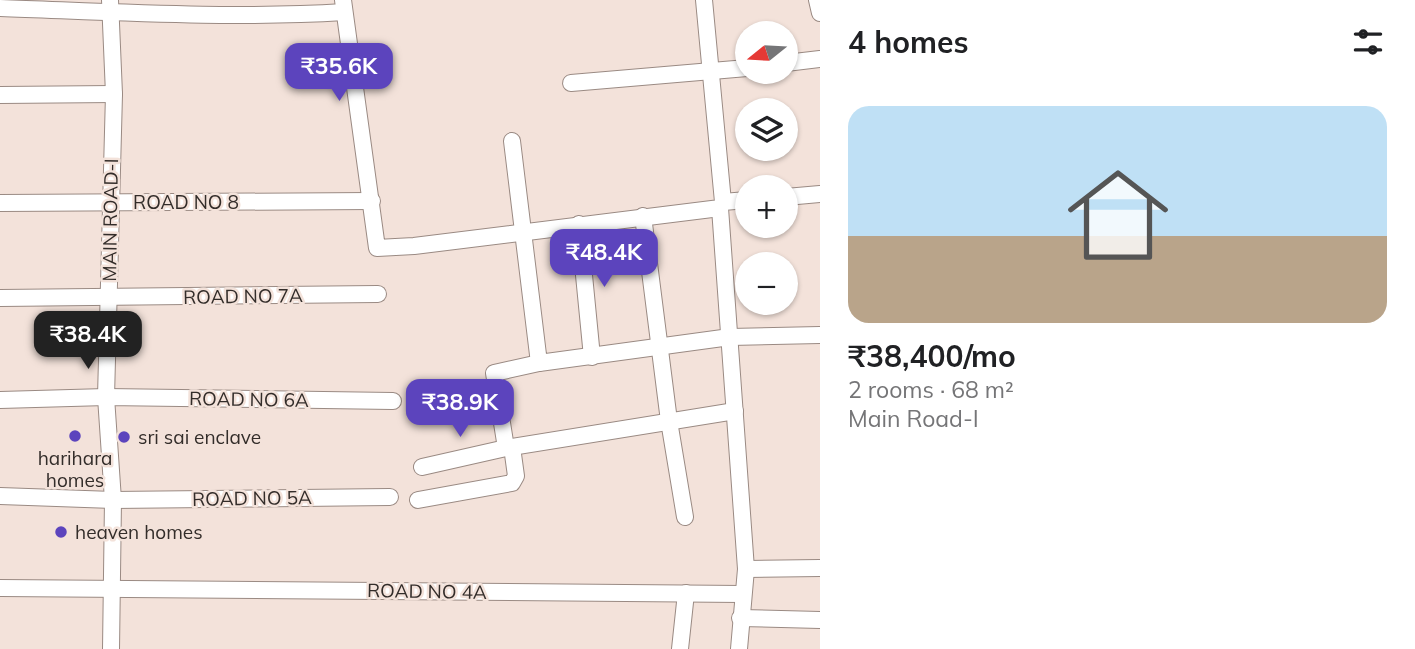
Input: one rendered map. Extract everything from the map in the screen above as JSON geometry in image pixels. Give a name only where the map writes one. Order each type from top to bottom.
[{"type":"street","points":[[704,0],[722,205],[746,569],[739,649]]},
{"type":"street","points":[[817,0],[820,13]]},
{"type":"street","name":"MAIN ROAD-I","points":[[109,6],[114,94],[106,397],[113,500],[111,649]]},
{"type":"street","points":[[0,8],[343,6],[377,248],[414,246],[735,202]]},
{"type":"street","points":[[798,62],[820,59]]},
{"type":"street","points":[[571,83],[735,70]]},
{"type":"street","points":[[0,94],[114,94]]},
{"type":"street","points":[[512,141],[539,363]]},
{"type":"street","points":[[798,196],[820,194]]},
{"type":"street","name":"ROAD NO 8","points":[[0,203],[372,201]]},
{"type":"street","points":[[643,216],[668,421],[685,517]]},
{"type":"street","points":[[579,224],[592,357]]},
{"type":"street","name":"ROAD NO 7A","points":[[0,298],[378,294]]},
{"type":"street","points":[[418,500],[512,483],[516,476],[497,405],[494,373],[539,363],[658,345],[730,337],[820,335]]},
{"type":"street","name":"ROAD NO 6A","points":[[0,400],[106,397],[393,401]]},
{"type":"street","points":[[453,412],[497,405]]},
{"type":"street","points":[[422,467],[509,448],[735,411]]},
{"type":"street","name":"ROAD NO 5A","points":[[0,496],[113,500],[390,497]]},
{"type":"street","points":[[746,569],[820,568]]},
{"type":"street","name":"ROAD NO 4A","points":[[0,588],[742,594]]},
{"type":"street","points":[[680,649],[686,593]]},
{"type":"street","points":[[740,618],[820,620]]},
{"type":"place","name":"harihara homes","points":[[75,436]]},
{"type":"place","name":"sri sai enclave","points":[[124,437]]},
{"type":"place","name":"heaven homes","points":[[61,532]]}]
